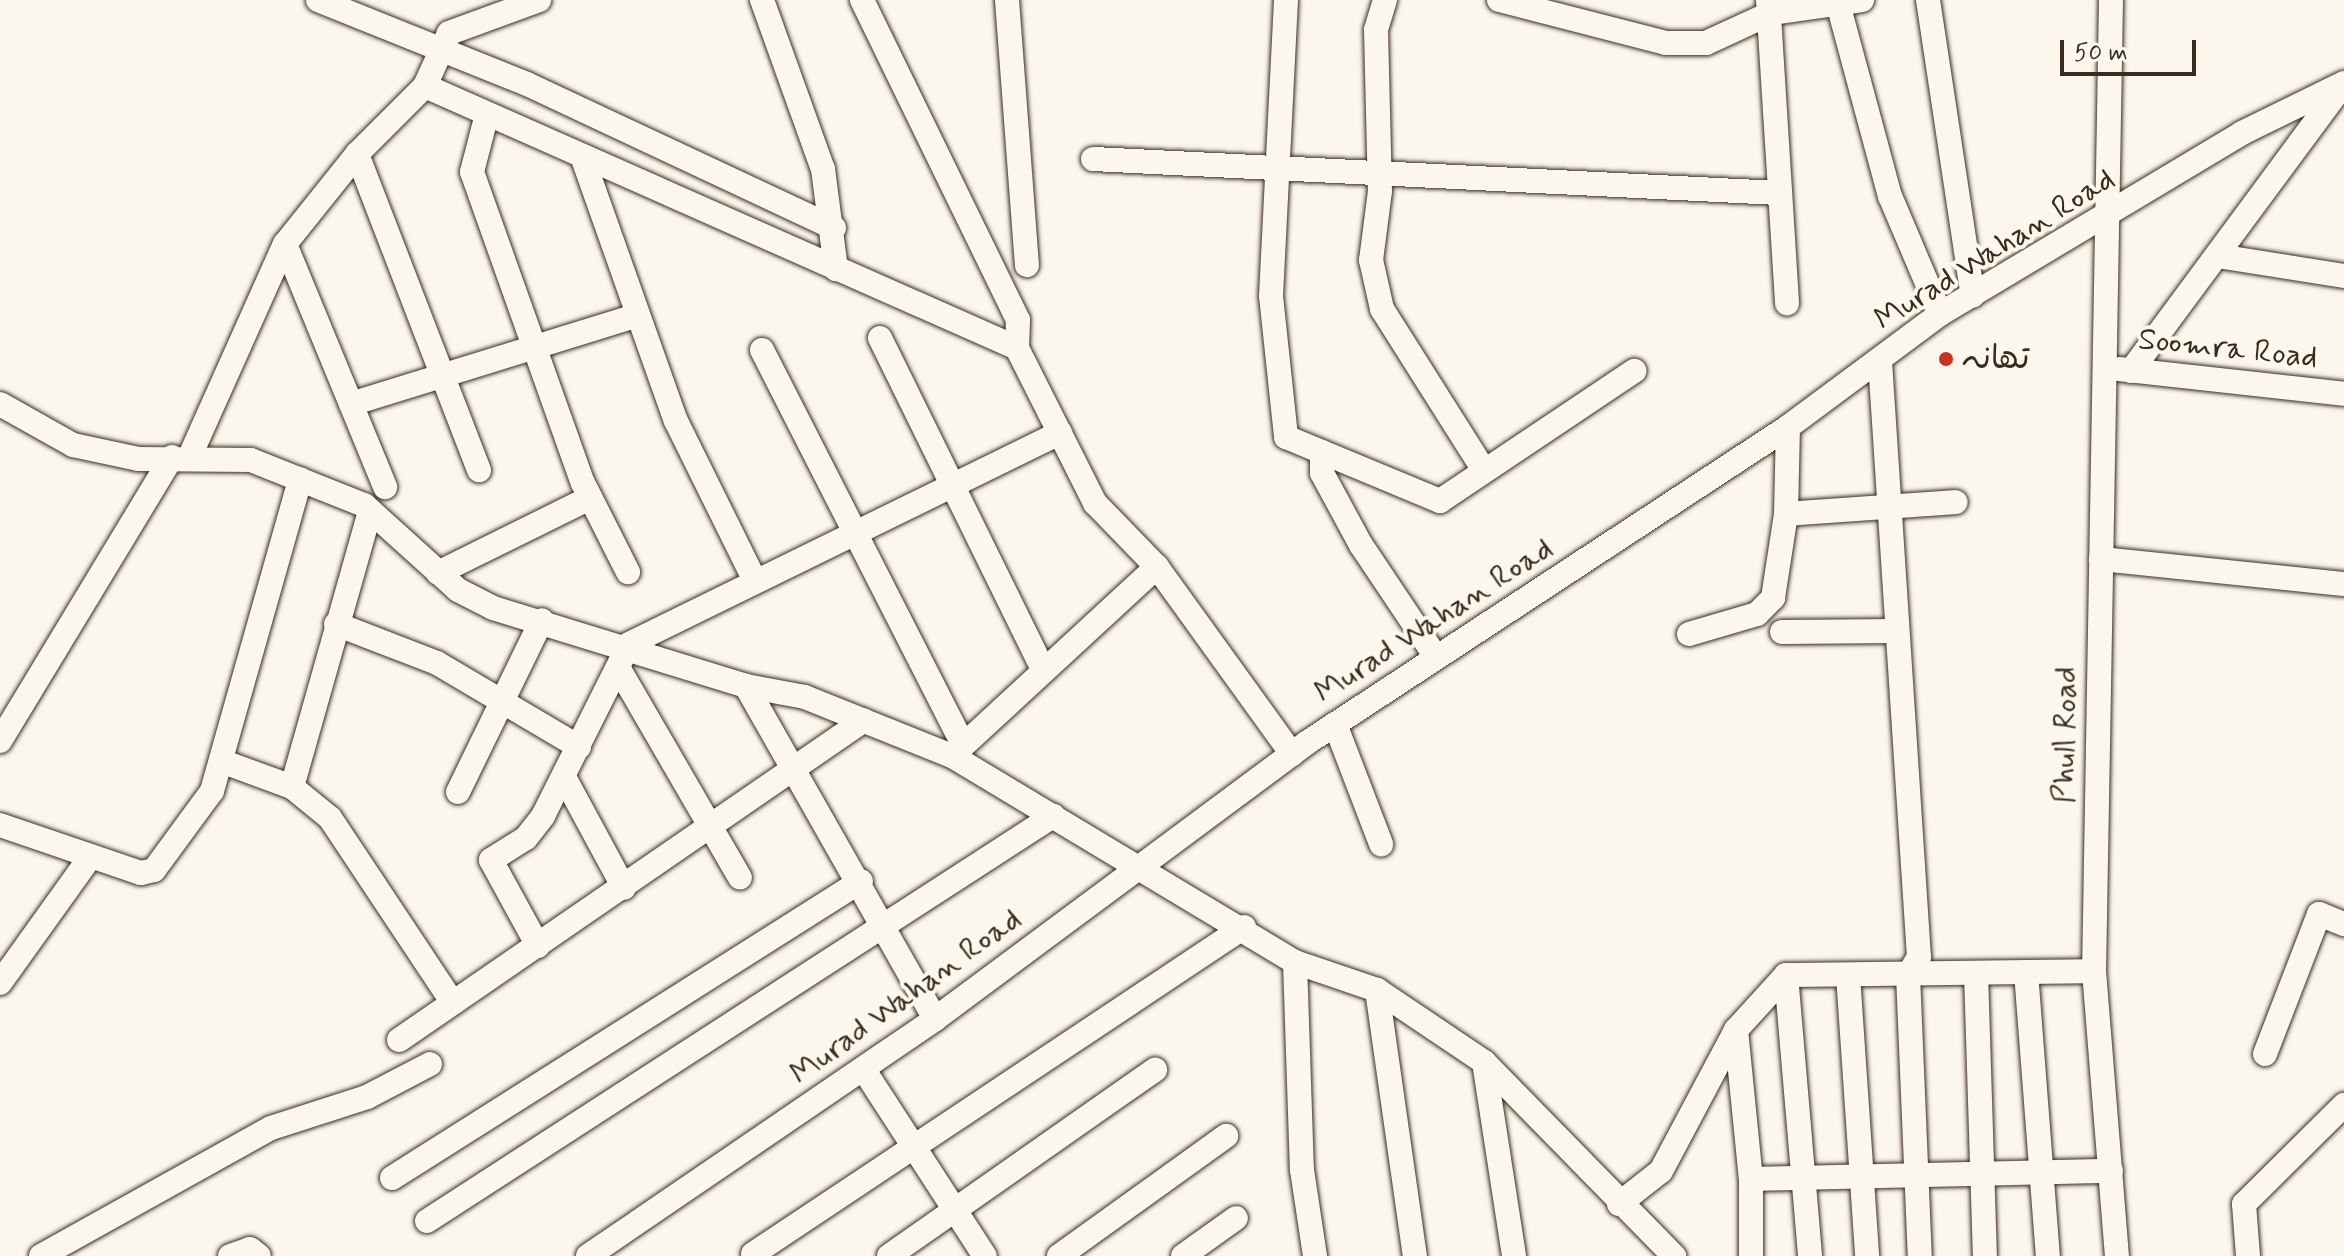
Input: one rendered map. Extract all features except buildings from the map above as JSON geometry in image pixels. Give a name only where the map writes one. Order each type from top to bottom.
[{"type":"street","points":[[318,0],[527,84],[834,228]]},
{"type":"street","points":[[0,741],[181,456],[285,244],[357,154],[425,86],[449,33],[539,0]]},
{"type":"street","points":[[762,0],[823,169],[834,228],[836,269]]},
{"type":"street","points":[[862,0],[1018,320],[1017,348],[1095,503],[1157,567],[1292,754]]},
{"type":"street","points":[[1007,0],[1027,265]]},
{"type":"street","points":[[1286,0],[1271,296],[1282,426],[1286,437],[1440,501],[1455,497],[1483,469],[1634,371]]},
{"type":"street","points":[[1385,0],[1376,30],[1378,174],[1371,260],[1382,309],[1483,469]]},
{"type":"street","points":[[1499,0],[1550,7],[1666,43],[1706,43],[1770,6],[1846,1],[1890,196],[1940,314]]},
{"type":"street","points":[[1928,0],[1973,296]]},
{"type":"street","name":"Phull Road","points":[[2111,0],[2094,971],[2117,1256]]},
{"type":"street","points":[[1770,6],[1787,303]]},
{"type":"street","points":[[2131,371],[2344,83]]},
{"type":"street","name":"Murad Wahan Road","points":[[588,1256],[864,1070],[1335,724],[1788,427],[1940,314],[2108,215],[2344,83]]},
{"type":"street","points":[[425,86],[1017,348]]},
{"type":"street","points":[[487,114],[472,172],[590,498],[628,572]]},
{"type":"street","points":[[357,154],[479,470]]},
{"type":"street","points":[[582,156],[635,316],[676,421],[755,581]]},
{"type":"street","points":[[1093,159],[1779,193]]},
{"type":"street","points":[[285,244],[385,487]]},
{"type":"street","points":[[2218,256],[2344,276]]},
{"type":"street","points":[[351,404],[635,316]]},
{"type":"street","points":[[880,338],[955,484],[1043,669]]},
{"type":"street","points":[[762,350],[957,749]]},
{"type":"street","points":[[1880,361],[1892,506],[1897,631],[1919,957],[1908,975],[1920,1256]]},
{"type":"street","name":"Soomra Road","points":[[2105,367],[2344,394]]},
{"type":"street","points":[[0,404],[73,445],[139,459],[181,456],[251,460],[370,511],[438,573],[493,608],[629,644],[746,686],[805,697],[864,720],[957,749],[1053,816],[1244,927],[1295,962],[1377,990],[1484,1062],[1619,1204],[1674,1256]]},
{"type":"street","points":[[1689,634],[1766,608],[1786,514],[1788,427]]},
{"type":"street","points":[[538,946],[491,860],[526,838],[564,777],[629,644],[1060,433]]},
{"type":"street","points":[[1322,452],[1322,473],[1361,545],[1436,657]]},
{"type":"street","points":[[0,825],[91,856],[154,870],[189,830],[221,761],[300,479]]},
{"type":"street","points":[[438,573],[590,498]]},
{"type":"street","points":[[1786,514],[1956,502]]},
{"type":"street","points":[[292,787],[370,511]]},
{"type":"street","points":[[2101,559],[2344,584]]},
{"type":"street","points":[[957,749],[1157,567]]},
{"type":"street","points":[[458,792],[542,620]]},
{"type":"street","points":[[336,624],[437,663],[579,747]]},
{"type":"street","points":[[1782,632],[1897,631]]},
{"type":"street","points":[[619,669],[740,878]]},
{"type":"street","points":[[746,686],[887,926],[935,1019]]},
{"type":"street","points":[[399,1040],[795,773],[864,720]]},
{"type":"street","points":[[1335,724],[1381,844]]},
{"type":"street","points":[[221,761],[292,787],[362,857],[453,1003]]},
{"type":"street","points":[[564,777],[624,888]]},
{"type":"street","points":[[427,1221],[1053,816]]},
{"type":"street","points":[[0,983],[91,856]]},
{"type":"street","points":[[392,1178],[861,881]]},
{"type":"street","points":[[2265,1054],[2319,914],[2344,924]]},
{"type":"street","points":[[753,1254],[1244,927]]},
{"type":"street","points":[[1295,962],[1302,1170],[1315,1256]]},
{"type":"street","points":[[1619,1204],[1661,1171],[1736,1030],[1786,975],[2094,971]]},
{"type":"street","points":[[2026,972],[2048,1256]]},
{"type":"street","points":[[1976,973],[1985,1177],[1985,1256]]},
{"type":"street","points":[[1786,975],[1810,1256]]},
{"type":"street","points":[[1848,975],[1867,1256]]},
{"type":"street","points":[[1377,990],[1415,1256]]},
{"type":"street","points":[[1736,1030],[1751,1179],[1751,1256]]},
{"type":"street","points":[[1484,1062],[1514,1256]]},
{"type":"street","points":[[41,1256],[271,1128],[367,1097],[430,1064]]},
{"type":"street","points":[[864,1070],[912,1149],[985,1256]]},
{"type":"street","points":[[889,1256],[1155,1070]]},
{"type":"street","points":[[2248,1256],[2244,1204],[2344,1105]]},
{"type":"street","points":[[1059,1256],[1226,1136]]},
{"type":"street","points":[[1751,1179],[1916,1181],[2111,1171]]},
{"type":"street","points":[[1183,1256],[1236,1218]]},
{"type":"street","points":[[230,1256],[250,1249],[259,1256]]},
{"type":"place","name":"تھانہ","points":[[1946,359]]}]
